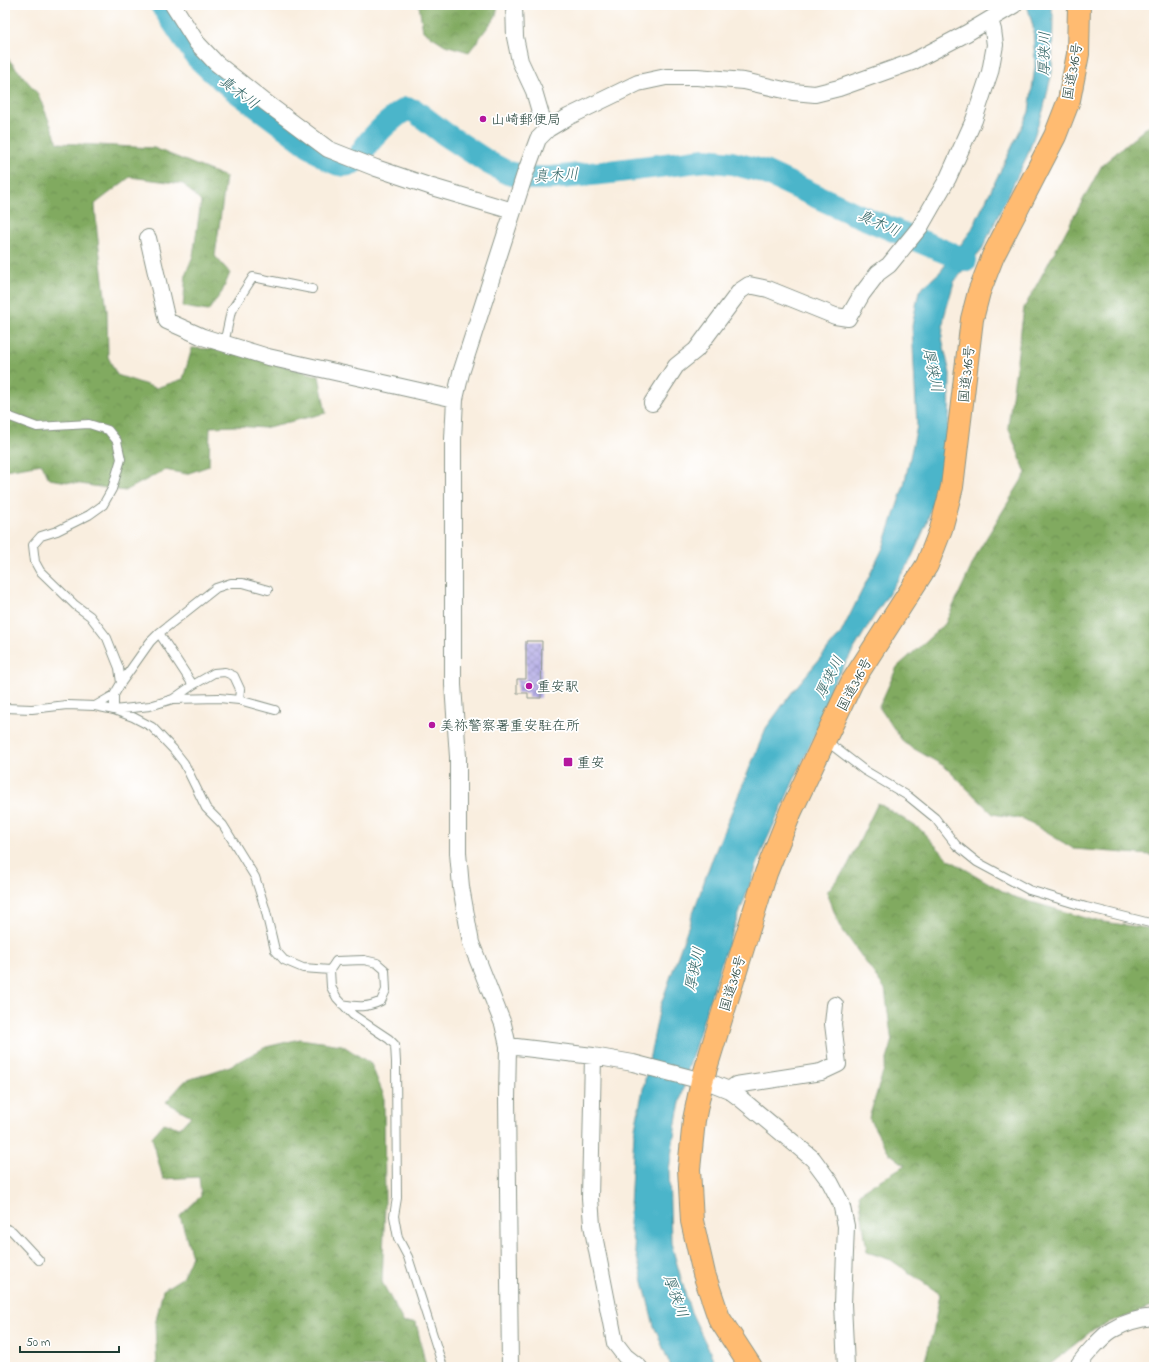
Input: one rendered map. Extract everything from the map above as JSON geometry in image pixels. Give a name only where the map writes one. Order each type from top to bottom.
[{"type":"highway","name":"国道316号","points":[[751,1367],[720,1318],[704,1274],[692,1221],[689,1169],[698,1080],[766,873],[791,811],[852,682],[927,565],[941,529],[952,487],[972,319],[979,292],[994,256],[1055,136],[1069,100],[1078,54],[1079,5]]},
{"type":"street","points":[[173,5],[197,43],[216,63],[328,149],[376,168],[432,187],[513,211]]},
{"type":"street","points":[[514,5],[515,37],[520,61],[534,90],[541,115],[548,129]]},
{"type":"street","points":[[510,1367],[507,1099],[508,1046],[503,1024],[471,943],[461,887],[458,853],[458,757],[453,686],[453,439],[455,399],[461,373],[513,211],[538,139],[548,129],[568,117],[638,83],[666,77],[697,77],[744,81],[793,92],[815,94],[838,88],[912,62],[990,20],[1010,7]]},
{"type":"street","points":[[652,403],[676,366],[696,350],[740,291],[749,285],[768,289],[835,316],[848,318],[862,294],[920,226],[948,178],[974,120],[990,72],[995,45],[994,30],[990,20]]},
{"type":"street","points":[[148,238],[167,321],[203,337],[268,357],[455,399]]},
{"type":"street","points":[[729,1090],[736,1085],[822,1072],[838,1064],[833,1024],[835,1005]]},
{"type":"street","points":[[508,1046],[593,1056],[633,1063],[714,1084],[729,1090],[813,1159],[830,1182],[842,1203],[846,1226],[842,1304],[846,1367]]},
{"type":"street","points":[[593,1056],[590,1198],[592,1225],[615,1343],[626,1362],[639,1367]]},
{"type":"street","points":[[1077,1367],[1085,1356],[1111,1330],[1131,1322],[1154,1317]]},
{"type":"lane","points":[[224,344],[231,311],[253,277],[312,289]]},
{"type":"lane","points":[[5,415],[37,427],[89,424],[108,430],[117,441],[121,459],[112,489],[103,505],[89,515],[57,531],[41,536],[34,545],[35,562],[40,571],[75,605],[90,616],[107,638],[119,668],[121,683]]},
{"type":"lane","points":[[95,706],[114,695],[150,642],[159,633],[216,588],[231,583],[243,583],[268,590]]},
{"type":"lane","points":[[159,633],[193,685]]},
{"type":"lane","points":[[173,699],[214,673],[225,672],[234,676],[240,688],[239,700]]},
{"type":"lane","points":[[114,695],[114,710]]},
{"type":"lane","points":[[114,710],[150,706],[173,699],[219,698],[239,700],[276,710]]},
{"type":"lane","points":[[5,708],[32,709],[67,705],[95,706],[114,710],[133,717],[152,727],[184,763],[206,808],[223,825],[255,877],[265,908],[275,950],[284,960],[303,968],[330,970]]},
{"type":"lane","points":[[825,740],[864,770],[908,796],[935,818],[956,845],[977,862],[1029,890],[1086,907],[1154,924]]},
{"type":"lane","points":[[342,1004],[360,1007],[372,1006],[381,1001],[386,990],[385,970],[377,963],[364,960],[336,961],[330,970],[331,987],[337,998],[342,1004],[353,1015],[389,1039],[394,1045],[396,1062],[396,1198],[394,1216],[398,1238],[408,1257],[443,1367]]},
{"type":"lane","points":[[5,1228],[12,1231],[39,1260]]},
{"type":"green space","points":[[419,5],[498,5],[496,16],[469,52],[445,45],[423,31]]},
{"type":"green space","points":[[5,55],[38,94],[58,143],[154,148],[226,177],[215,256],[230,273],[222,292],[208,311],[183,307],[186,273],[193,256],[201,202],[183,184],[130,177],[95,204],[107,311],[108,357],[117,375],[156,388],[183,379],[192,348],[229,350],[319,376],[326,413],[264,428],[236,426],[210,427],[209,466],[186,474],[165,470],[125,491],[49,479],[42,464],[5,470]]},
{"type":"green space","points":[[1154,121],[1154,856],[1074,849],[1024,819],[993,814],[944,766],[904,743],[879,707],[897,667],[945,624],[979,550],[1026,473],[1008,427],[1024,308],[1102,165]]},
{"type":"green space","points":[[878,803],[920,829],[948,859],[1011,896],[1096,921],[1154,929],[1154,1306],[1094,1329],[1047,1367],[923,1367],[933,1332],[940,1294],[891,1260],[867,1252],[859,1193],[905,1165],[888,1152],[869,1118],[892,1043],[885,989],[839,925],[827,892],[847,867]]},
{"type":"green space","points":[[300,1039],[342,1045],[371,1064],[384,1096],[385,1205],[382,1282],[404,1323],[416,1322],[426,1367],[157,1367],[155,1325],[163,1290],[182,1278],[192,1256],[180,1216],[201,1196],[199,1177],[163,1179],[152,1137],[164,1123],[180,1128],[191,1116],[166,1102],[185,1081],[230,1066],[266,1047]]},
{"type":"water","name":"厚狭川","points":[[1027,5],[1050,5],[1053,15],[1052,72],[1043,111],[1027,156],[982,249],[954,282],[944,317],[942,338],[950,374],[949,420],[939,482],[926,525],[910,561],[831,687],[816,732],[764,846],[723,958],[688,1069],[677,1116],[669,1170],[671,1243],[690,1310],[717,1367],[671,1367],[654,1326],[629,1225],[634,1133],[660,1007],[711,862],[766,728],[793,691],[841,633],[883,548],[904,485],[917,426],[912,326],[919,291],[940,272],[971,231],[1029,112],[1035,66],[1033,26]]},
{"type":"building","points":[[526,641],[542,641],[541,698],[528,698],[528,693],[517,693],[517,679],[526,679]]},
{"type":"waterway","name":"真木川","points":[[162,5],[197,57],[212,71],[231,87],[328,159],[340,164],[348,164],[359,157],[377,133],[406,109],[415,111],[445,134],[489,163],[508,173],[531,178],[551,178],[705,160],[732,163],[762,171],[855,214],[965,260]]},
{"type":"place","name":"山崎郵便局","points":[[483,119]]},
{"type":"place","name":"重安駅","points":[[529,686]]},
{"type":"place","name":"美祢警察署重安駐在所","points":[[432,725]]},
{"type":"place","name":"重安","points":[[568,762]]}]
